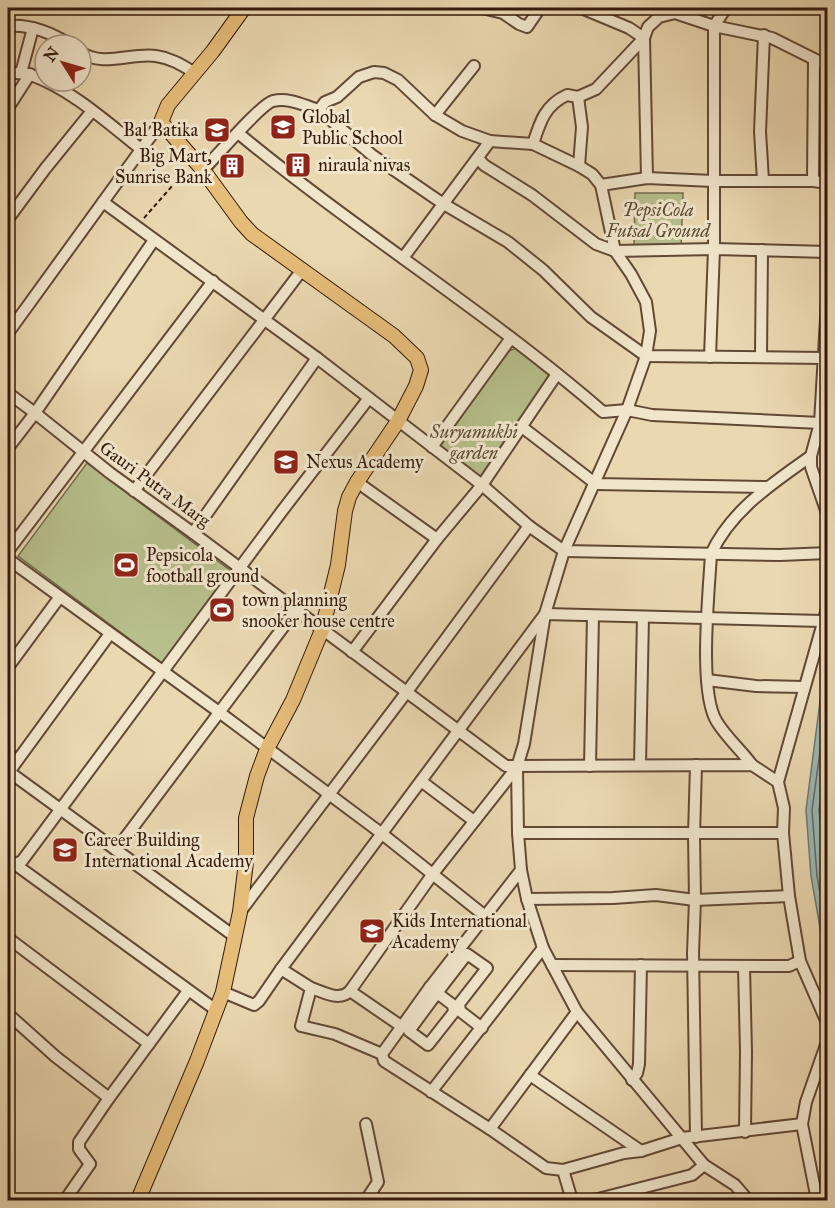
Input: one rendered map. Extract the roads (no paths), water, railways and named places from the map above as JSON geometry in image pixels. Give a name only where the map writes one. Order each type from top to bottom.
[{"type":"main road","points":[[138,1200],[197,1061],[223,992],[240,912],[246,862],[246,818],[267,749],[293,700],[322,630],[338,564],[345,511],[357,482],[398,420],[420,377],[421,370],[417,358],[394,336],[252,234],[203,170],[161,122],[168,105],[244,8]]},
{"type":"street","points":[[482,8],[506,10],[519,24],[527,27],[540,8]]},
{"type":"street","points":[[581,8],[629,28],[644,38]]},
{"type":"street","points":[[710,357],[714,249],[714,26],[726,8]]},
{"type":"street","points":[[647,178],[644,38],[648,27],[659,17],[674,10],[714,26],[764,35],[828,66]]},
{"type":"street","points":[[8,26],[33,28],[49,33]]},
{"type":"street","points":[[8,108],[26,74],[33,28]]},
{"type":"street","points":[[763,180],[760,132],[764,35]]},
{"type":"street","points":[[532,144],[543,114],[552,104],[567,95],[578,97],[596,89],[644,38]]},
{"type":"street","points":[[93,57],[111,59],[155,55],[175,61],[195,73]]},
{"type":"street","points":[[813,181],[814,59]]},
{"type":"street","points":[[435,115],[474,66]]},
{"type":"street","points":[[319,110],[325,102],[337,97],[359,77],[374,72],[384,73],[398,81],[435,115],[462,131],[490,141],[532,144],[579,166],[592,174],[601,185],[615,251],[646,302],[650,331],[646,356],[627,410],[596,484],[564,551],[545,614],[524,744],[517,767],[521,870],[527,899],[543,948],[577,1012],[705,1166],[735,1185],[748,1200]]},
{"type":"street","points":[[8,73],[26,74],[53,86],[92,111],[142,150]]},
{"type":"street","points":[[578,97],[582,127],[579,166]]},
{"type":"street","points":[[203,170],[258,111],[272,101],[284,100],[319,110],[372,155],[442,203],[508,242],[543,270],[591,317],[646,356],[824,358]]},
{"type":"street","points":[[8,219],[92,111]]},
{"type":"street","points":[[8,333],[161,122]]},
{"type":"street","points":[[238,134],[351,221],[511,338],[603,412],[627,410],[652,415],[820,423]]},
{"type":"street","points":[[403,258],[490,141]]},
{"type":"street","points":[[478,158],[484,165],[532,195],[596,244],[615,251],[714,249],[828,252]]},
{"type":"street","points":[[601,185],[647,178],[713,182],[763,180],[828,183]]},
{"type":"street","points":[[103,202],[317,358],[482,485],[529,526],[564,551],[780,555],[828,553]]},
{"type":"street","points":[[8,448],[154,240]]},
{"type":"street","points":[[761,356],[762,250]]},
{"type":"street","points":[[134,490],[302,270]]},
{"type":"street","points":[[8,551],[213,281]]},
{"type":"street","points":[[828,284],[820,423],[811,456],[813,477],[828,516]]},
{"type":"street","points":[[432,447],[511,338]]},
{"type":"street","points":[[193,533],[317,358]]},
{"type":"street","points":[[352,652],[437,539],[482,485],[557,374]]},
{"type":"street","name":"Gauri Putra Marg","points":[[8,393],[35,412],[82,452],[458,732],[503,765],[517,767]]},
{"type":"street","points":[[10,864],[22,861],[62,810],[282,511],[369,398]]},
{"type":"street","points":[[522,427],[596,484],[766,487]]},
{"type":"street","points":[[778,782],[752,765],[717,723],[709,705],[707,680],[711,554],[717,541],[730,524],[766,487],[811,456]]},
{"type":"street","points":[[357,482],[437,539]]},
{"type":"street","points":[[240,912],[529,526]]},
{"type":"street","points":[[8,559],[329,794],[485,916]]},
{"type":"street","points":[[8,667],[59,598]]},
{"type":"street","points":[[828,605],[778,782],[784,808],[783,833],[789,896],[800,961],[828,1025]]},
{"type":"street","points":[[116,850],[296,610]]},
{"type":"street","points":[[545,614],[592,617],[708,617],[822,621]]},
{"type":"street","points":[[223,992],[254,1005],[545,614]]},
{"type":"street","points":[[590,766],[592,617]]},
{"type":"street","points":[[640,765],[643,617]]},
{"type":"street","points":[[110,635],[8,771],[234,936]]},
{"type":"street","points":[[707,680],[756,686],[804,687]]},
{"type":"street","points":[[696,765],[694,835],[696,1137]]},
{"type":"street","points":[[517,767],[752,765]]},
{"type":"street","points":[[281,969],[311,988],[339,997],[346,995],[432,875],[517,767]]},
{"type":"street","points":[[421,781],[474,821]]},
{"type":"street","points":[[518,833],[694,835],[783,833]]},
{"type":"street","points":[[10,864],[216,1010]]},
{"type":"street","points":[[382,1054],[401,1026],[433,990],[467,954],[487,968],[457,1008],[428,1045],[409,1031],[433,990],[485,916],[521,870]]},
{"type":"street","points":[[527,899],[656,895],[695,900],[789,896]]},
{"type":"street","points":[[8,938],[149,1044]]},
{"type":"street","points":[[431,1092],[543,948]]},
{"type":"street","points":[[552,965],[789,966],[800,961]]},
{"type":"street","points":[[632,1080],[639,1064],[641,965]]},
{"type":"street","points":[[744,966],[745,1132]]},
{"type":"street","points":[[311,988],[301,1026],[335,1034],[382,1054]]},
{"type":"street","points":[[433,990],[482,1028]]},
{"type":"street","points":[[65,1200],[90,1164],[79,1149],[79,1142],[188,991]]},
{"type":"street","points":[[350,991],[401,1026]]},
{"type":"street","points":[[490,1129],[577,1012]]},
{"type":"street","points":[[8,1014],[56,1057],[109,1098]]},
{"type":"street","points":[[817,1200],[802,1125],[806,1102],[827,1042]]},
{"type":"street","points":[[382,1054],[384,1061],[546,1168],[562,1170],[624,1153],[641,1151],[682,1138],[802,1125]]},
{"type":"street","points":[[530,1075],[641,1151]]},
{"type":"street","points":[[366,1124],[378,1182],[366,1200]]},
{"type":"street","points":[[594,1200],[692,1175],[705,1166]]},
{"type":"street","points":[[562,1170],[572,1200]]},
{"type":"water","points":[[827,673],[827,968],[811,876],[806,810],[821,694]]},
{"type":"place","name":"Global Public School","points":[[283,127]]},
{"type":"place","name":"Bal Batika","points":[[217,130]]},
{"type":"place","name":"niraula nivas","points":[[298,165]]},
{"type":"place","name":"Big Mart, Sunrise Bank","points":[[232,166]]},
{"type":"place","name":"Nexus Academy","points":[[286,462]]},
{"type":"place","name":"Pepsicola football ground","points":[[126,565]]},
{"type":"place","name":"town planning snooker house centre","points":[[222,610]]},
{"type":"place","name":"Career Building International Academy","points":[[65,850]]},
{"type":"place","name":"Kids International Academy","points":[[372,931]]},
{"type":"park label","name":"PepsiCola Futsal Ground","points":[[658,220]]},
{"type":"park label","name":"Suryamukhi garden","points":[[474,442]]}]
